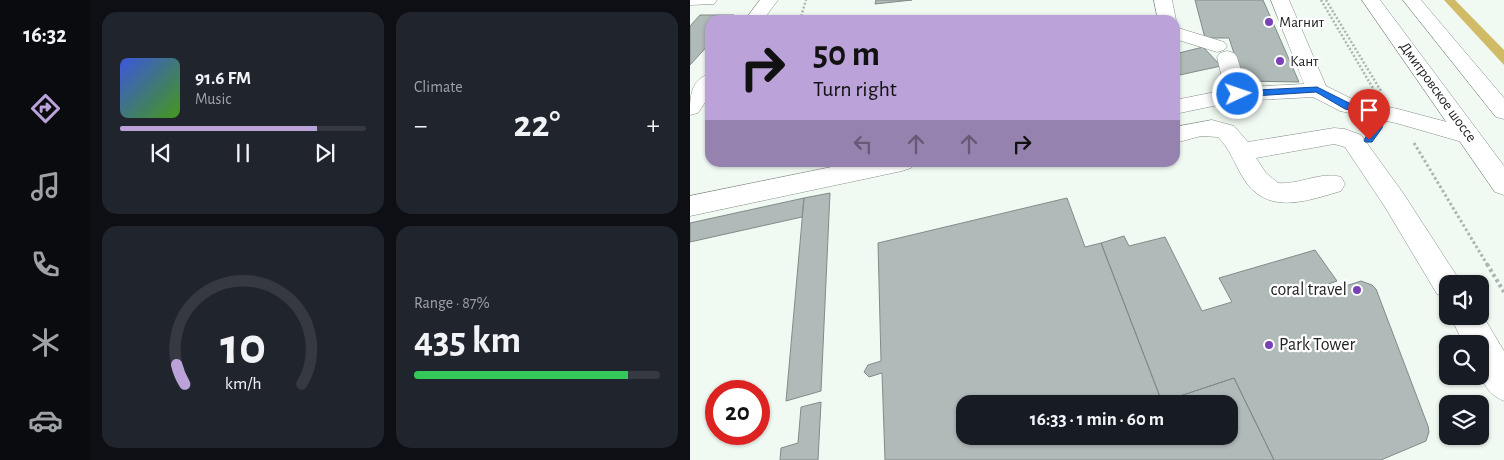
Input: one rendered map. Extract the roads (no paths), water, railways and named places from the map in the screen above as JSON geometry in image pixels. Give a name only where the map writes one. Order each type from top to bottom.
[{"type":"main road","points":[[690,0],[708,0]]},
{"type":"main road","points":[[758,15],[769,0]]},
{"type":"main road","points":[[1163,0],[1166,15]]},
{"type":"main road","points":[[1280,0],[1317,90]]},
{"type":"main road","name":"Дмитровское шоссе","points":[[1371,0],[1504,185]]},
{"type":"main road","name":"Дмитровское шоссе","points":[[1412,0],[1504,112]]},
{"type":"main road","points":[[1180,35],[1222,52],[1238,94]]},
{"type":"main road","points":[[690,108],[705,87]]},
{"type":"main road","points":[[1180,106],[1238,94],[1317,90],[1348,106],[1381,100]]},
{"type":"main road","points":[[1381,100],[1398,116],[1470,136]]},
{"type":"main road","points":[[1361,152],[1377,128],[1381,100]]},
{"type":"main road","points":[[690,121],[705,119]]},
{"type":"main road","points":[[1180,134],[1217,128],[1227,132],[1261,185],[1272,191],[1286,193],[1332,184]]},
{"type":"main road","points":[[1241,152],[1339,136],[1353,141],[1394,200],[1442,275]]},
{"type":"main road","points":[[690,206],[878,167]]},
{"type":"main road","points":[[1471,325],[1504,384]]},
{"type":"place","name":"Магнит","points":[[1269,22]]},
{"type":"place","name":"Кант","points":[[1280,61]]},
{"type":"place","name":"coral travel","points":[[1357,290]]},
{"type":"place","name":"Park Tower","points":[[1269,345]]}]
